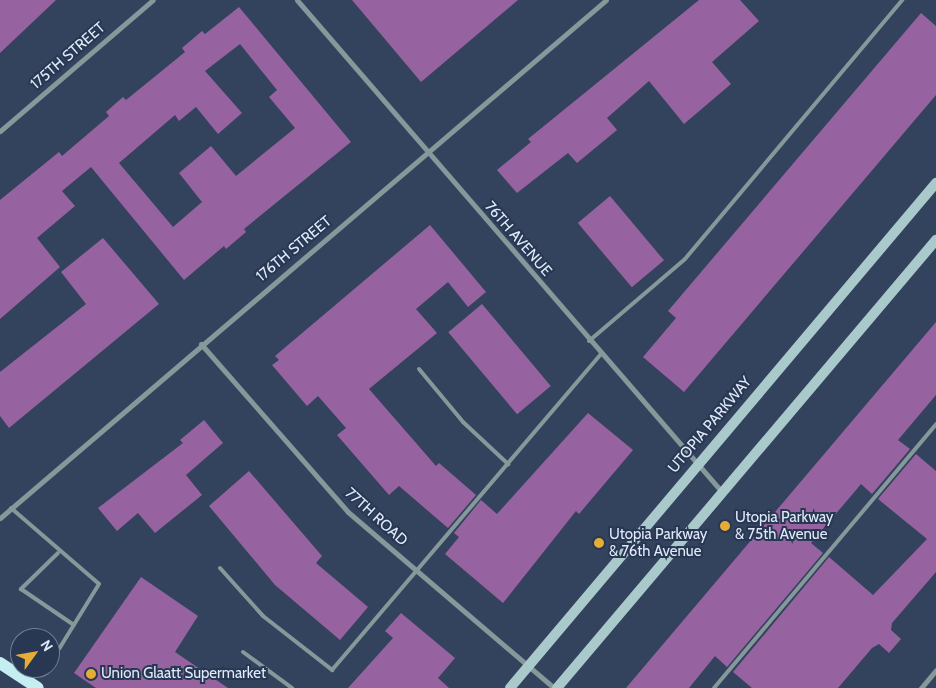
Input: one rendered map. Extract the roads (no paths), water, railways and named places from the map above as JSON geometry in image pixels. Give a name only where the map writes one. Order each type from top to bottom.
[{"type":"main road","name":"UTOPIA PARKWAY","points":[[510,688],[696,465],[936,183]]},
{"type":"main road","points":[[556,688],[936,240]]},
{"type":"main road","points":[[0,663],[38,688]]},
{"type":"street","name":"175TH STREET","points":[[0,131],[153,0]]},
{"type":"street","name":"76TH AVENUE","points":[[297,0],[696,465],[722,492]]},
{"type":"street","name":"176TH STREET","points":[[0,518],[201,344],[606,0]]},
{"type":"street","name":"77TH ROAD","points":[[201,344],[348,512],[556,688]]},
{"type":"street","points":[[921,688],[936,670]]},
{"type":"lane","points":[[589,341],[685,259],[902,0]]},
{"type":"lane","points":[[220,568],[263,616],[332,670],[601,354]]},
{"type":"lane","points":[[419,369],[463,422],[508,464]]},
{"type":"lane","points":[[714,688],[936,424]]},
{"type":"lane","points":[[11,508],[58,553],[99,584],[60,647]]},
{"type":"lane","points":[[58,553],[21,589],[74,625]]},
{"type":"lane","points":[[243,652],[292,688]]},
{"type":"place","name":"Utopia Parkway & 75th Avenue","points":[[725,526]]},
{"type":"place","name":"Utopia Parkway & 76th Avenue","points":[[599,543]]},
{"type":"place","name":"Union Glaatt Supermarket","points":[[91,674]]}]
